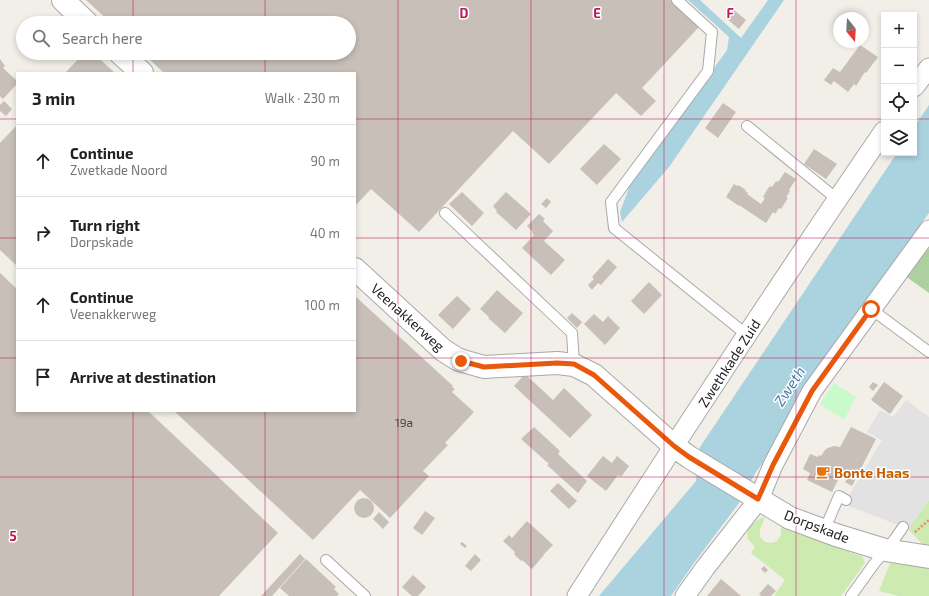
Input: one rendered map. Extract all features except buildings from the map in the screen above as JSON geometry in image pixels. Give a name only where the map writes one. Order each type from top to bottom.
[{"type":"street","points":[[63,0],[80,16]]},
{"type":"street","points":[[128,60],[141,72]]},
{"type":"street","points":[[916,84],[929,68]]},
{"type":"street","name":"Zwethkade Zuid","points":[[577,596],[681,452],[748,335],[837,199],[881,135]]},
{"type":"street","points":[[684,596],[754,496],[773,465],[812,391],[929,230]]},
{"type":"street","name":"Veenakkerweg","points":[[356,270],[443,350],[461,361],[484,367],[557,363],[574,364],[594,375],[681,452]]},
{"type":"street","name":"Dorpskade","points":[[681,452],[790,518],[824,531],[885,550],[929,557]]},
{"type":"lane","points":[[677,0],[712,32],[708,71],[611,202],[614,228],[748,335]]},
{"type":"lane","points":[[746,126],[837,199]]},
{"type":"lane","points":[[444,213],[572,333],[574,364]]},
{"type":"lane","points":[[871,309],[929,352]]},
{"type":"lane","points":[[824,531],[839,496],[846,500]]},
{"type":"lane","points":[[851,596],[903,527]]},
{"type":"lane","points":[[326,560],[365,596]]},
{"type":"green space","points":[[923,245],[929,249],[929,293],[901,273]]},
{"type":"green space","points":[[834,383],[856,397],[844,420],[820,404]]},
{"type":"green space","points":[[929,500],[929,548],[925,547],[908,529]]},
{"type":"green space","points":[[765,517],[760,530],[760,537],[765,542],[771,543],[777,541],[781,535],[781,526],[863,557],[865,563],[841,596],[774,596],[785,580],[751,553],[755,547],[747,538],[749,523],[752,524]]},
{"type":"green space","points":[[890,563],[929,568],[929,596],[898,596],[879,591]]},
{"type":"shaded area","points":[[906,400],[929,417],[929,500],[908,529],[844,504],[882,440],[867,432],[880,410],[893,417]]},
{"type":"water","points":[[688,0],[700,0],[741,38],[768,0],[784,0],[669,167],[622,222],[620,212],[630,185],[727,50],[729,37]]},
{"type":"water","name":"Zweth","points":[[929,105],[929,213],[825,356],[768,456],[756,472],[739,503],[671,596],[599,596],[696,481],[700,447],[895,156],[917,156],[917,123]]},
{"type":"place","name":"Bonte Haas","points":[[823,472]]},
{"type":"route","points":[[461,361],[484,367],[557,363],[574,364],[594,375],[674,446],[689,457],[758,499],[773,465],[812,391],[871,309]]}]
